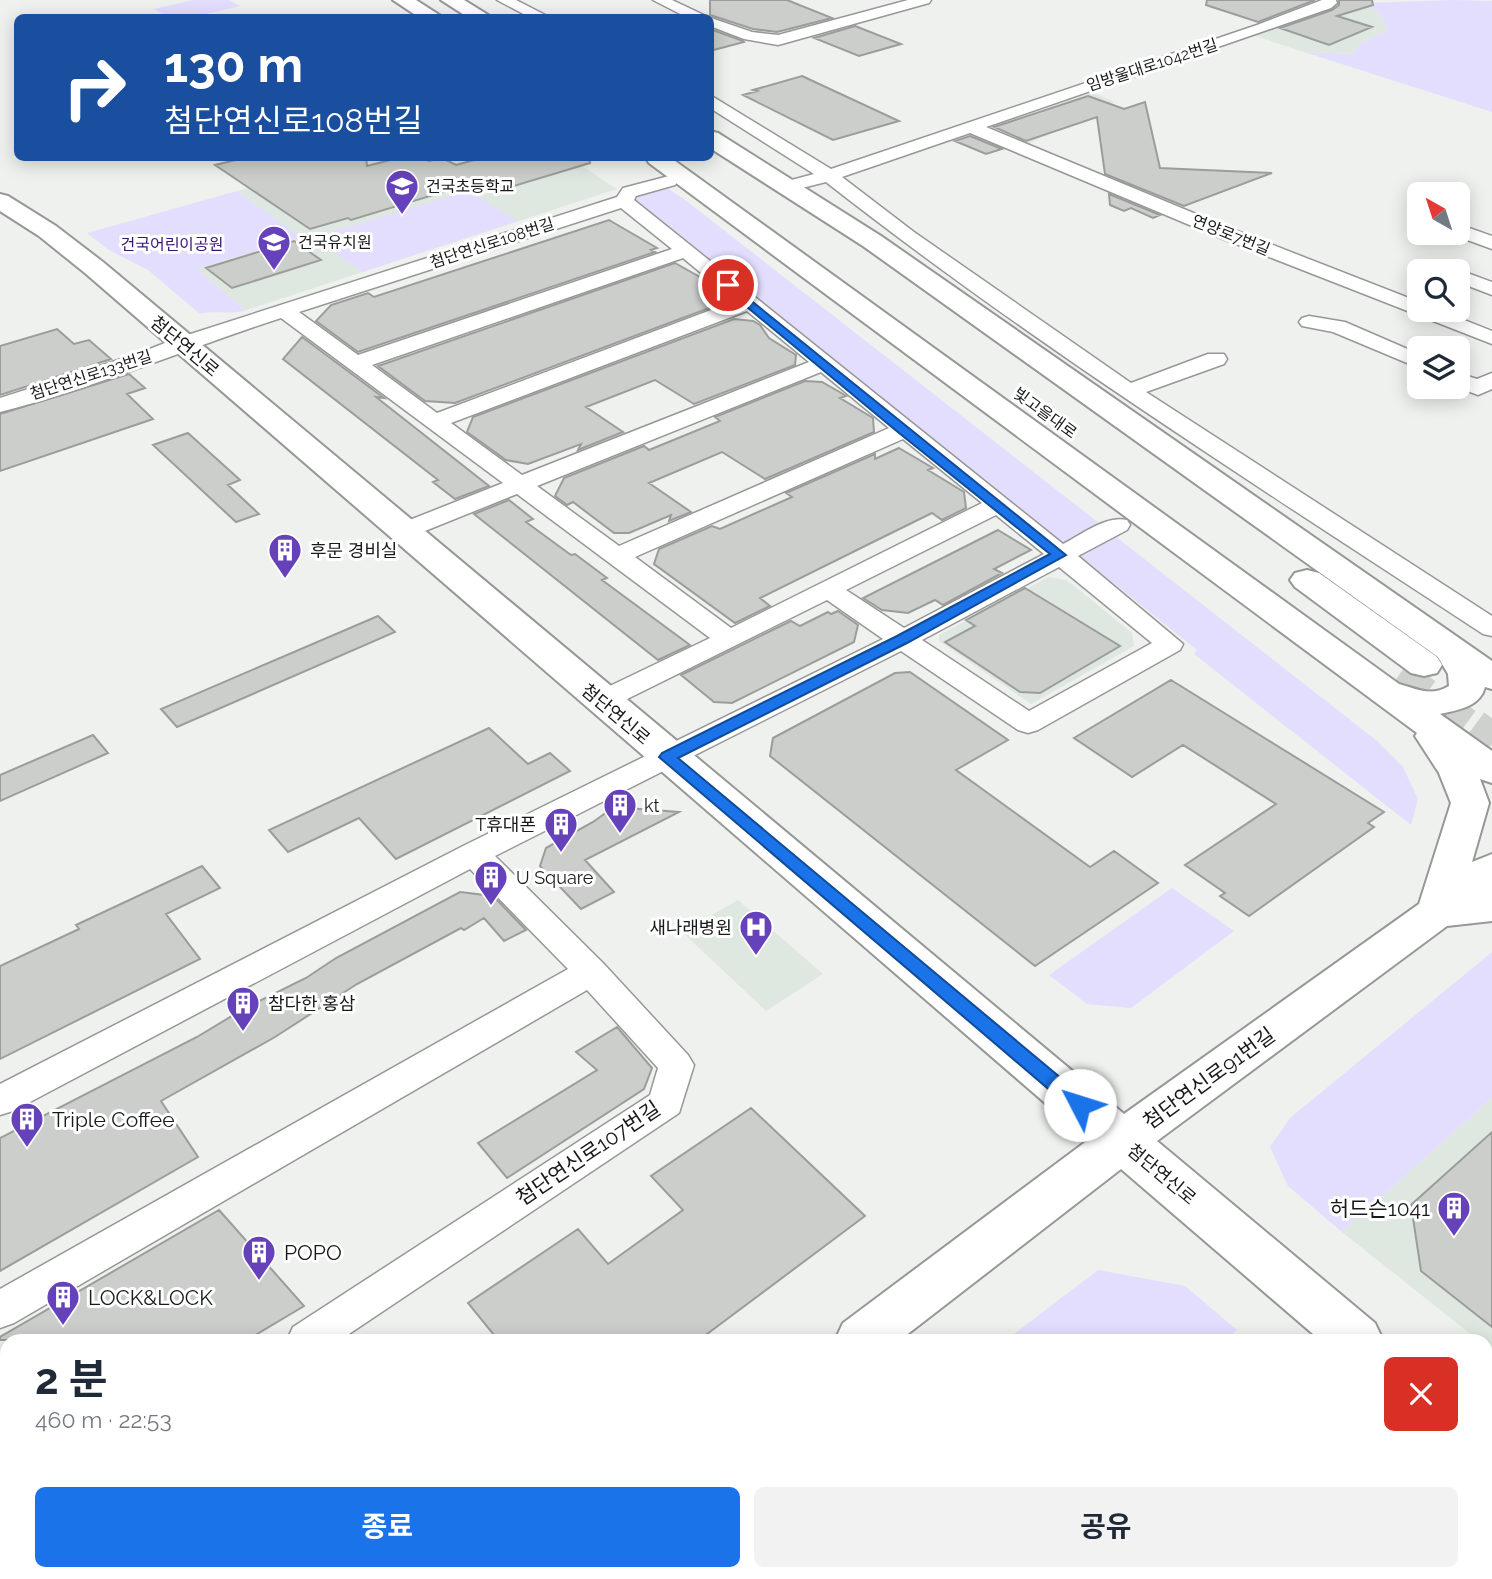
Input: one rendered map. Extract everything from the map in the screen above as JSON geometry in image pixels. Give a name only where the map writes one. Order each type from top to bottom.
[{"type":"main road","points":[[426,0],[452,14]]},
{"type":"main road","points":[[450,0],[490,4]]},
{"type":"main road","points":[[395,6],[422,14]]},
{"type":"main road","points":[[714,140],[790,186],[1412,668],[1423,720],[1458,773],[1470,803],[1437,912],[1492,906]]},
{"type":"main road","name":"빛고을대로","points":[[714,158],[837,240],[1412,668]]},
{"type":"main road","name":"빛고을대로","points":[[691,161],[816,245],[1412,668]]},
{"type":"main road","points":[[663,169],[1412,668],[1492,678]]},
{"type":"main road","name":"첨단연신로","points":[[0,201],[24,214],[54,237],[182,343],[401,532],[1350,1334]]},
{"type":"main road","points":[[1423,720],[1492,770]]},
{"type":"main road","name":"첨단연신로91번길","points":[[868,1334],[1122,1141],[1437,912],[1492,867]]},
{"type":"street","points":[[660,0],[692,14]]},
{"type":"street","points":[[714,23],[749,36],[778,40],[924,0]]},
{"type":"street","name":"임방울대로1042번길","points":[[790,186],[830,176],[1265,28],[1326,5],[1330,3],[1329,0]]},
{"type":"street","points":[[490,4],[529,14]]},
{"type":"street","points":[[714,103],[830,176],[907,236],[1129,391],[1492,628]]},
{"type":"street","name":"연양로7번길","points":[[971,127],[1230,235],[1492,338]]},
{"type":"street","name":"첨단연신로108번길","points":[[182,343],[624,201],[629,192],[663,169]]},
{"type":"street","points":[[624,201],[1170,644],[1028,724],[827,589]]},
{"type":"street","points":[[1470,235],[1492,243]]},
{"type":"street","points":[[356,363],[686,251]]},
{"type":"street","points":[[1470,280],[1492,289]]},
{"type":"street","points":[[435,421],[750,303]]},
{"type":"street","points":[[285,311],[729,639]]},
{"type":"street","points":[[1309,322],[1338,326],[1407,357]]},
{"type":"street","name":"첨단연신로133번길","points":[[0,405],[145,359],[182,343]]},
{"type":"street","points":[[1129,391],[1216,359]]},
{"type":"street","points":[[401,532],[822,364]]},
{"type":"street","points":[[1470,384],[1478,388],[1492,380]]},
{"type":"street","points":[[617,556],[903,430]]},
{"type":"street","points":[[601,701],[997,505]]},
{"type":"street","points":[[0,1101],[474,854],[902,639],[1118,525]]},
{"type":"street","name":"첨단연신로107번길","points":[[316,1334],[666,1103],[676,1065],[591,972],[474,854]]},
{"type":"street","points":[[0,1310],[591,972]]},
{"type":"shaded area","points":[[1365,3],[1380,14],[1388,30],[1359,44],[1354,54],[1304,52],[1252,35],[1340,5]]},
{"type":"shaded area","points":[[1089,91],[1115,102],[1026,145],[986,128],[988,125]]},
{"type":"shaded area","name":"건국초등학교","points":[[343,161],[575,161],[617,189],[246,310],[195,269],[300,237],[237,191]]},
{"type":"shaded area","points":[[1049,577],[1072,584],[1132,633],[1134,646],[1031,704],[939,641],[939,635]]},
{"type":"shaded area","name":"새나래병원","points":[[738,900],[823,974],[766,1011],[682,932]]},
{"type":"shaded area","points":[[1492,1098],[1492,1334],[1470,1334],[1342,1232]]},
{"type":"green space","points":[[193,0],[229,0],[240,6],[205,14],[163,14],[154,9]]},
{"type":"green space","points":[[1492,1],[1492,112],[1304,52],[1354,54],[1359,44],[1388,30],[1380,14],[1365,3]]},
{"type":"green space","points":[[662,185],[684,199],[1099,523],[1062,543],[633,197]]},
{"type":"green space","name":"건국어린이공원","points":[[237,191],[301,237],[196,269],[246,310],[200,314],[148,270],[109,250],[87,233]]},
{"type":"green space","points":[[468,191],[518,221],[362,272],[319,241],[311,244],[304,240]]},
{"type":"green space","points":[[1115,536],[1376,740],[1403,767],[1418,799],[1411,825],[1194,654],[1197,650],[1077,554]]},
{"type":"green space","points":[[1172,888],[1234,931],[1131,1008],[1087,1004],[1049,975]]},
{"type":"green space","points":[[1492,952],[1492,1098],[1342,1232],[1288,1186],[1270,1147],[1290,1118]]},
{"type":"green space","points":[[1098,1270],[1185,1286],[1237,1330],[1232,1334],[1014,1334]]},
{"type":"building","points":[[710,0],[787,0],[832,18],[777,32],[753,29],[710,14]]},
{"type":"building","points":[[1207,0],[1315,0],[1258,22],[1206,5]]},
{"type":"building","points":[[1339,0],[1372,0],[1373,5],[1337,16],[1372,27],[1329,45],[1280,28],[1332,10],[1339,5]]},
{"type":"building","points":[[855,26],[901,44],[859,56],[814,38]]},
{"type":"building","points":[[714,30],[743,41],[714,50]]},
{"type":"building","points":[[802,76],[899,121],[833,140],[743,95]]},
{"type":"building","points":[[1088,96],[1124,109],[1145,102],[1160,168],[1272,173],[1184,206],[1105,174],[1097,117],[1026,141],[994,127]]},
{"type":"building","points":[[970,136],[1002,149],[986,154],[955,141]]},
{"type":"building","points":[[232,161],[366,161],[367,166],[386,161],[448,161],[456,165],[471,161],[590,163],[494,192],[476,182],[351,220],[348,218],[310,229],[215,165]]},
{"type":"building","points":[[1109,194],[1160,215],[1153,218],[1131,208],[1124,211],[1110,205]]},
{"type":"building","points":[[609,220],[657,248],[651,250],[655,252],[358,352],[316,321],[331,305],[368,293],[374,297]]},
{"type":"building","points":[[294,241],[321,260],[232,288],[206,268]]},
{"type":"building","points":[[675,263],[707,281],[724,295],[720,304],[455,403],[425,401],[378,366]]},
{"type":"building","points":[[734,319],[753,321],[760,325],[769,338],[796,355],[795,365],[694,404],[655,380],[586,407],[623,432],[578,450],[581,444],[528,464],[506,460],[467,432],[473,417]]},
{"type":"building","points":[[57,329],[74,344],[89,340],[111,359],[0,395],[0,346]]},
{"type":"building","points":[[302,337],[384,398],[376,397],[489,486],[455,499],[433,482],[438,480],[283,359]]},
{"type":"building","points":[[129,374],[145,388],[127,394],[153,419],[0,471],[0,414]]},
{"type":"building","points":[[805,381],[822,382],[846,396],[840,398],[873,418],[874,432],[765,479],[722,452],[649,483],[691,512],[669,521],[671,515],[629,533],[614,533],[573,502],[567,505],[555,496],[564,478],[644,446],[649,450],[720,421],[715,417]]},
{"type":"building","points":[[188,433],[240,480],[228,485],[259,514],[236,522],[153,445]]},
{"type":"building","points":[[899,448],[933,468],[928,470],[964,492],[966,508],[942,520],[932,513],[760,598],[770,606],[735,623],[654,564],[659,549],[712,526],[720,529],[792,497],[786,493],[875,454],[875,459]]},
{"type":"building","points":[[509,500],[533,519],[526,522],[607,578],[602,580],[690,645],[658,660],[474,514]]},
{"type":"building","points":[[998,530],[1031,550],[994,569],[1002,573],[943,605],[935,600],[908,613],[882,610],[863,598]]},
{"type":"building","points":[[1025,588],[1120,646],[1040,693],[1020,692],[945,642],[975,626],[966,620]]},
{"type":"building","points":[[838,611],[858,625],[854,642],[732,703],[714,702],[681,675],[791,621],[800,626],[828,612],[831,614]]},
{"type":"building","points":[[378,616],[395,632],[177,727],[161,709]]},
{"type":"building","points":[[910,672],[1008,740],[956,770],[1090,867],[1114,851],[1158,883],[1035,966],[770,756],[773,738],[895,673]]},
{"type":"building","points":[[1171,680],[1384,812],[1368,823],[1374,827],[1249,916],[1220,896],[1225,893],[1185,865],[1276,804],[1183,745],[1132,777],[1074,738]]},
{"type":"building","points":[[489,728],[528,764],[550,753],[570,771],[396,859],[359,818],[288,852],[269,830]]},
{"type":"building","points":[[93,735],[108,753],[0,801],[0,775]]},
{"type":"building","points":[[614,807],[679,812],[585,860],[614,892],[581,909],[540,866],[546,848]]},
{"type":"building","points":[[202,866],[220,888],[166,914],[200,959],[0,1059],[0,966],[79,929],[76,925]]},
{"type":"building","points":[[460,892],[493,896],[526,930],[504,941],[484,918],[464,930],[461,928],[357,984],[275,1037],[161,1101],[198,1157],[0,1271],[0,1138],[197,1037],[245,1008],[306,978],[336,958]]},
{"type":"building","points":[[617,1027],[652,1068],[644,1089],[507,1178],[478,1143],[597,1070],[576,1052]]},
{"type":"building","points":[[751,1108],[865,1216],[707,1334],[493,1334],[468,1303],[578,1229],[608,1264],[683,1210],[651,1176]]},
{"type":"building","name":"허드슨1041","points":[[1492,1132],[1492,1327],[1421,1271],[1411,1205]]},
{"type":"building","points":[[219,1210],[304,1306],[257,1334],[5,1334]]},
{"type":"tunnel","points":[[1399,675],[1475,731]]},
{"type":"tunnel","points":[[1472,729],[1492,744]]},
{"type":"place","name":"건국초등학교","points":[[402,216]]},
{"type":"place","name":"건국유치원","points":[[274,272]]},
{"type":"place","name":"후문 경비실","points":[[285,580]]},
{"type":"place","name":"kt","points":[[620,835]]},
{"type":"place","name":"T휴대폰","points":[[561,854]]},
{"type":"place","name":"U Square","points":[[491,907]]},
{"type":"place","name":"새나래병원","points":[[756,957]]},
{"type":"place","name":"참다한 홍삼","points":[[243,1033]]},
{"type":"place","name":"Triple Coffee","points":[[27,1149]]},
{"type":"place","name":"허드슨1041","points":[[1454,1238]]},
{"type":"place","name":"POPO","points":[[259,1282]]},
{"type":"place","name":"LOCK&LOCK","points":[[63,1327]]},
{"type":"route","points":[[728,285],[1059,555],[902,639],[667,757],[1080,1105]]}]
